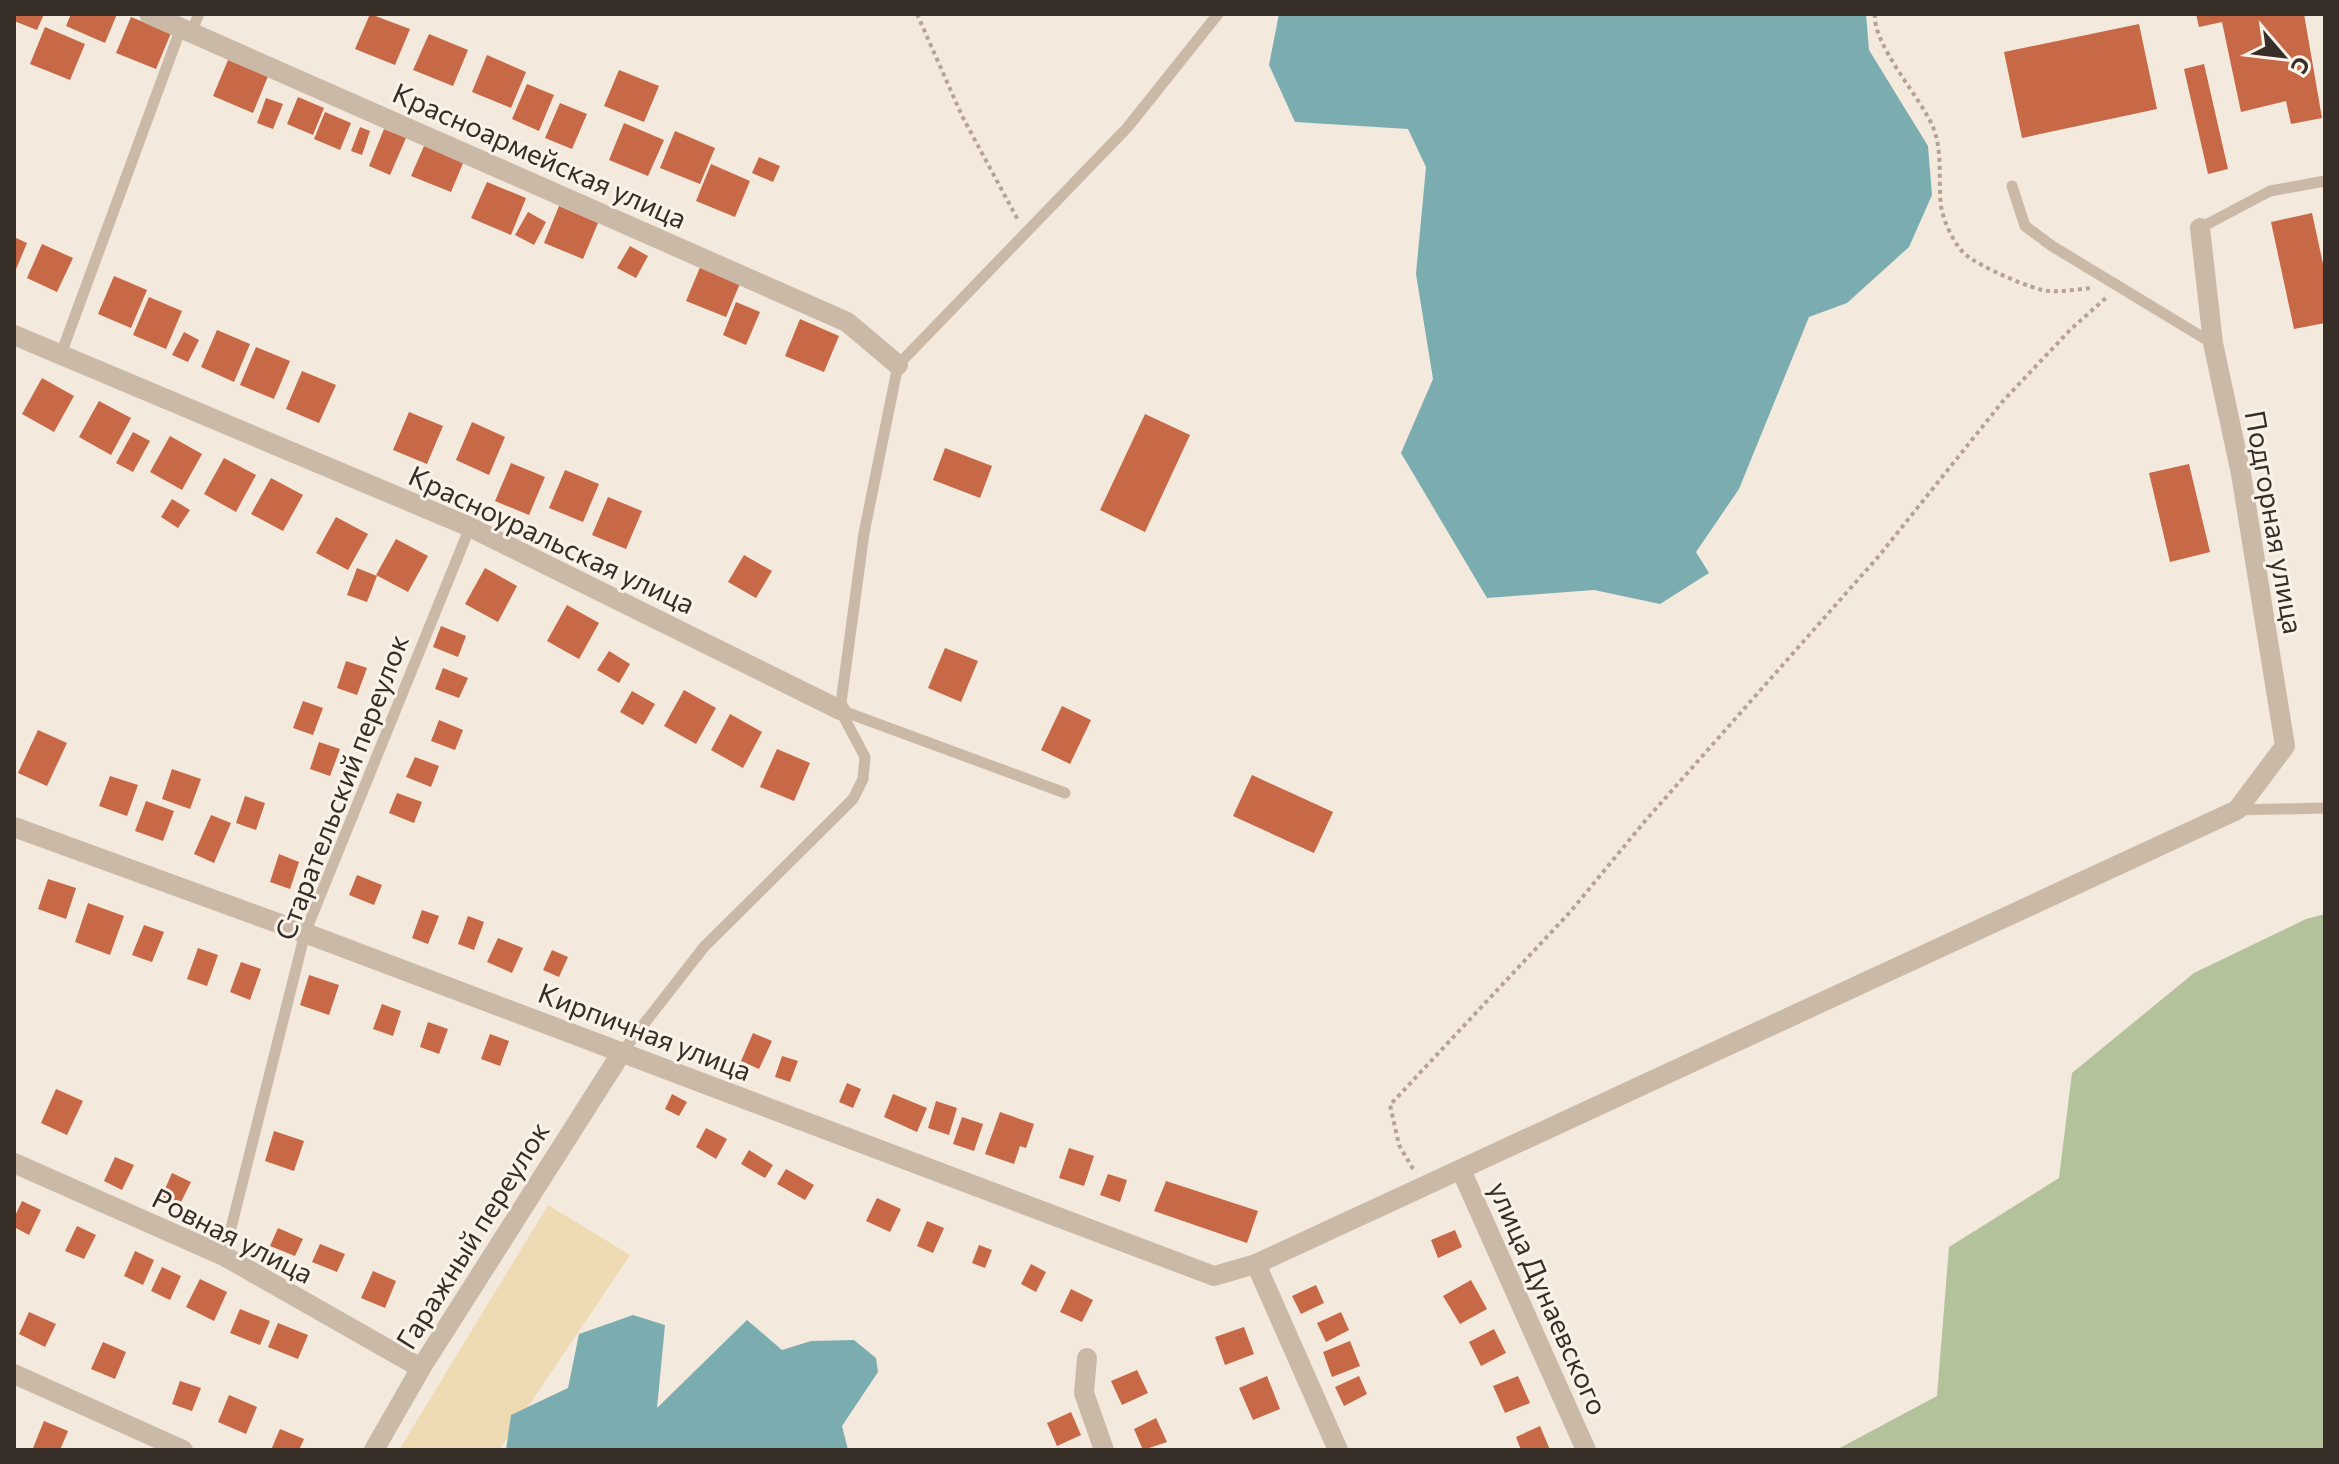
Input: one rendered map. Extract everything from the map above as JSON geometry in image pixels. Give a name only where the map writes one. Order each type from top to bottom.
[{"type":"street","name":"Красноармейская улица","points":[[149,14],[190,25],[847,322],[898,365]]},
{"type":"street","name":"Подгорная улица","points":[[2200,228],[2213,343],[2241,474],[2285,746],[2237,810]]},
{"type":"street","name":"Красноуральская улица","points":[[14,335],[470,527],[840,710]]},
{"type":"street","name":"Кирпичная улица","points":[[14,827],[305,933],[1214,1276],[1256,1264],[2237,810]]},
{"type":"street","name":"Гаражный переулок","points":[[374,1450],[421,1368],[622,1052]]},
{"type":"street","name":"Ровная улица","points":[[14,1163],[224,1256],[421,1368]]},
{"type":"street","name":"улица Дунаевского","points":[[1461,1170],[1586,1450]]},
{"type":"street","points":[[1256,1264],[1338,1450]]},
{"type":"street","points":[[1087,1358],[1084,1393],[1104,1450]]},
{"type":"street","points":[[14,1374],[183,1450]]},
{"type":"lane","points":[[622,1052],[704,947],[853,799],[863,779],[865,757],[840,710],[864,533],[898,365],[1127,128],[1218,14]]},
{"type":"lane","points":[[61,354],[190,25]]},
{"type":"lane","points":[[2200,228],[2270,191],[2325,181]]},
{"type":"lane","points":[[2012,186],[2025,226],[2213,343]]},
{"type":"lane","name":"Старательский переулок","points":[[224,1256],[305,933],[470,527]]},
{"type":"lane","name":"Красноуральская улица","points":[[840,710],[1065,793]]},
{"type":"lane","points":[[2237,810],[2325,808]]},
{"type":"path","points":[[917,14],[962,116],[1025,233]]},
{"type":"path","points":[[1875,14],[1888,52],[1933,127],[1939,160],[1941,209],[1952,235],[1965,254],[2004,277],[2047,291],[2119,286]]},
{"type":"path","points":[[1423,1187],[1399,1145],[1390,1105],[1571,911],[1645,821],[1878,557],[2003,401],[2071,329],[2119,286]]},
{"type":"green space","points":[[2325,914],[2325,1450],[1836,1450],[1937,1396],[1949,1247],[2059,1178],[2072,1073],[2194,973],[2306,919]]},
{"type":"sand","points":[[548,1205],[630,1255],[499,1450],[399,1450]]},
{"type":"water","points":[[1279,14],[1866,14],[1869,50],[1928,146],[1932,195],[1909,247],[1847,303],[1809,317],[1739,489],[1696,552],[1709,573],[1660,604],[1594,590],[1487,598],[1401,453],[1433,379],[1416,274],[1426,167],[1408,129],[1295,122],[1269,65]]},
{"type":"water","points":[[633,1315],[665,1325],[657,1408],[747,1320],[782,1350],[811,1341],[854,1340],[876,1358],[878,1372],[842,1426],[848,1450],[506,1450],[511,1415],[568,1388],[579,1334]]},
{"type":"building","points":[[14,14],[44,14],[37,30],[14,21]]},
{"type":"building","points":[[71,14],[117,14],[105,43],[66,26]]},
{"type":"building","points":[[370,14],[410,29],[395,65],[355,49]]},
{"type":"building","points":[[2196,14],[2304,14],[2322,118],[2291,124],[2286,101],[2241,112],[2222,22],[2199,27]]},
{"type":"building","points":[[131,17],[171,33],[156,69],[116,53]]},
{"type":"building","points":[[2139,24],[2157,109],[2022,138],[2004,52]]},
{"type":"building","points":[[45,27],[85,44],[70,80],[30,64]]},
{"type":"building","points":[[429,34],[468,50],[453,86],[413,70]]},
{"type":"building","points":[[487,55],[526,72],[511,108],[472,92]]},
{"type":"building","points":[[228,60],[268,76],[253,113],[213,96]]},
{"type":"building","points":[[2204,64],[2228,169],[2208,174],[2184,69]]},
{"type":"building","points":[[619,70],[659,86],[644,122],[604,106]]},
{"type":"building","points":[[527,84],[554,95],[539,131],[512,119]]},
{"type":"building","points":[[298,97],[324,108],[313,135],[287,124]]},
{"type":"building","points":[[266,98],[283,104],[273,129],[257,123]]},
{"type":"building","points":[[560,103],[587,114],[572,149],[545,138]]},
{"type":"building","points":[[325,112],[351,123],[340,150],[314,139]]},
{"type":"building","points":[[624,123],[664,140],[648,176],[609,160]]},
{"type":"building","points":[[360,127],[370,131],[362,155],[351,151]]},
{"type":"building","points":[[384,129],[406,138],[390,175],[369,166]]},
{"type":"building","points":[[675,131],[715,148],[700,184],[660,168]]},
{"type":"building","points":[[427,139],[466,156],[451,192],[411,176]]},
{"type":"building","points":[[759,157],[780,166],[773,182],[752,173]]},
{"type":"building","points":[[711,164],[750,181],[735,217],[696,201]]},
{"type":"building","points":[[487,182],[526,198],[511,235],[471,218]]},
{"type":"building","points":[[559,206],[598,223],[583,259],[544,243]]},
{"type":"building","points":[[528,212],[546,222],[534,245],[515,235]]},
{"type":"building","points":[[2312,213],[2325,273],[2325,323],[2294,329],[2271,222]]},
{"type":"building","points":[[14,237],[27,243],[14,274]]},
{"type":"building","points":[[42,244],[73,258],[57,292],[27,278]]},
{"type":"building","points":[[630,246],[648,256],[636,278],[617,268]]},
{"type":"building","points":[[701,265],[741,281],[726,317],[686,301]]},
{"type":"building","points":[[114,276],[147,290],[131,328],[98,314]]},
{"type":"building","points":[[149,297],[182,311],[166,349],[133,335]]},
{"type":"building","points":[[736,302],[760,312],[746,345],[723,335]]},
{"type":"building","points":[[800,319],[839,336],[824,372],[785,356]]},
{"type":"building","points":[[217,330],[250,344],[234,382],[201,367]]},
{"type":"building","points":[[184,332],[199,340],[188,362],[172,355]]},
{"type":"building","points":[[256,347],[290,361],[274,399],[240,385]]},
{"type":"building","points":[[302,371],[336,385],[319,423],[286,409]]},
{"type":"building","points":[[42,378],[74,396],[54,432],[22,414]]},
{"type":"building","points":[[99,401],[131,418],[111,455],[79,437]]},
{"type":"building","points":[[409,412],[443,426],[427,464],[393,450]]},
{"type":"building","points":[[1145,414],[1190,435],[1145,532],[1100,510]]},
{"type":"building","points":[[472,422],[505,437],[489,475],[456,460]]},
{"type":"building","points":[[133,432],[150,441],[133,472],[116,463]]},
{"type":"building","points":[[170,436],[202,454],[182,490],[150,472]]},
{"type":"building","points":[[945,448],[992,466],[980,498],[933,480]]},
{"type":"building","points":[[224,458],[256,475],[236,512],[204,494]]},
{"type":"building","points":[[511,463],[545,477],[529,515],[495,501]]},
{"type":"building","points":[[2189,464],[2210,552],[2170,562],[2149,473]]},
{"type":"building","points":[[565,470],[599,484],[583,522],[549,508]]},
{"type":"building","points":[[271,478],[303,495],[283,531],[251,514]]},
{"type":"building","points":[[608,497],[642,511],[626,549],[592,535]]},
{"type":"building","points":[[172,499],[190,510],[178,528],[161,517]]},
{"type":"building","points":[[336,517],[368,534],[348,570],[316,553]]},
{"type":"building","points":[[396,539],[428,556],[408,592],[376,575]]},
{"type":"building","points":[[744,555],[772,571],[756,598],[728,582]]},
{"type":"building","points":[[357,568],[377,576],[367,602],[347,595]]},
{"type":"building","points":[[485,568],[517,586],[498,622],[465,604]]},
{"type":"building","points":[[567,605],[599,623],[579,659],[547,641]]},
{"type":"building","points":[[441,626],[466,636],[458,657],[433,647]]},
{"type":"building","points":[[945,648],[978,661],[961,702],[928,688]]},
{"type":"building","points":[[609,651],[630,664],[619,683],[597,670]]},
{"type":"building","points":[[346,661],[367,668],[357,695],[337,688]]},
{"type":"building","points":[[443,668],[468,678],[459,698],[435,689]]},
{"type":"building","points":[[684,690],[716,708],[696,744],[664,726]]},
{"type":"building","points":[[632,691],[655,704],[643,725],[620,712]]},
{"type":"building","points":[[303,701],[323,708],[313,735],[293,728]]},
{"type":"building","points":[[1062,706],[1091,720],[1070,764],[1041,750]]},
{"type":"building","points":[[730,714],[762,732],[743,768],[711,750]]},
{"type":"building","points":[[439,720],[463,730],[455,750],[431,741]]},
{"type":"building","points":[[38,730],[67,743],[47,786],[18,773]]},
{"type":"building","points":[[319,742],[340,749],[330,776],[310,769]]},
{"type":"building","points":[[777,749],[810,763],[794,801],[760,787]]},
{"type":"building","points":[[415,757],[439,766],[431,787],[406,777]]},
{"type":"building","points":[[172,769],[201,779],[190,809],[162,799]]},
{"type":"building","points":[[1252,775],[1333,812],[1314,853],[1233,816]]},
{"type":"building","points":[[110,776],[138,785],[127,816],[99,806]]},
{"type":"building","points":[[397,793],[422,802],[414,823],[389,813]]},
{"type":"building","points":[[245,796],[265,803],[256,830],[236,823]]},
{"type":"building","points":[[146,801],[174,811],[163,841],[135,831]]},
{"type":"building","points":[[211,815],[231,823],[214,863],[194,854]]},
{"type":"building","points":[[279,854],[299,862],[290,889],[270,882]]},
{"type":"building","points":[[357,875],[382,885],[374,905],[349,895]]},
{"type":"building","points":[[48,879],[76,888],[66,919],[38,909]]},
{"type":"building","points":[[88,903],[124,916],[110,955],[75,942]]},
{"type":"building","points":[[422,910],[439,916],[428,944],[412,938]]},
{"type":"building","points":[[468,916],[484,922],[474,950],[458,944]]},
{"type":"building","points":[[144,925],[164,932],[152,962],[132,955]]},
{"type":"building","points":[[498,938],[523,948],[512,973],[487,962]]},
{"type":"building","points":[[198,948],[218,955],[207,986],[187,979]]},
{"type":"building","points":[[552,950],[568,957],[559,977],[543,970]]},
{"type":"building","points":[[241,962],[261,969],[250,1000],[230,992]]},
{"type":"building","points":[[309,975],[339,985],[329,1015],[300,1005]]},
{"type":"building","points":[[382,1004],[401,1011],[393,1036],[373,1029]]},
{"type":"building","points":[[428,1022],[448,1029],[439,1054],[420,1047]]},
{"type":"building","points":[[753,1033],[772,1041],[759,1069],[741,1061]]},
{"type":"building","points":[[490,1034],[509,1041],[500,1066],[481,1059]]},
{"type":"building","points":[[782,1056],[798,1061],[790,1082],[775,1077]]},
{"type":"building","points":[[847,1083],[861,1089],[853,1108],[839,1102]]},
{"type":"building","points":[[56,1089],[83,1101],[67,1135],[41,1123]]},
{"type":"building","points":[[672,1094],[687,1102],[679,1116],[665,1109]]},
{"type":"building","points":[[893,1094],[927,1108],[917,1132],[884,1117]]},
{"type":"building","points":[[936,1101],[957,1108],[949,1135],[928,1128]]},
{"type":"building","points":[[1000,1112],[1034,1124],[1026,1148],[1020,1146],[1014,1164],[985,1154]]},
{"type":"building","points":[[962,1117],[983,1124],[974,1151],[953,1144]]},
{"type":"building","points":[[706,1128],[727,1139],[716,1159],[696,1147]]},
{"type":"building","points":[[274,1131],[304,1141],[294,1171],[265,1161]]},
{"type":"building","points":[[1069,1148],[1094,1156],[1084,1186],[1059,1178]]},
{"type":"building","points":[[749,1150],[773,1165],[765,1178],[741,1164]]},
{"type":"building","points":[[115,1157],[134,1165],[122,1190],[104,1181]]},
{"type":"building","points":[[786,1169],[814,1185],[805,1200],[777,1184]]},
{"type":"building","points":[[172,1173],[191,1182],[179,1206],[161,1198]]},
{"type":"building","points":[[1108,1174],[1127,1180],[1120,1202],[1100,1195]]},
{"type":"building","points":[[1166,1181],[1258,1211],[1247,1243],[1154,1211]]},
{"type":"building","points":[[877,1198],[901,1209],[890,1232],[866,1221]]},
{"type":"building","points":[[22,1201],[41,1210],[29,1235],[14,1227],[14,1218]]},
{"type":"building","points":[[927,1221],[944,1228],[933,1253],[917,1246]]},
{"type":"building","points":[[77,1226],[96,1235],[84,1259],[65,1251]]},
{"type":"building","points":[[278,1228],[303,1239],[295,1256],[270,1246]]},
{"type":"building","points":[[1455,1230],[1462,1247],[1438,1258],[1431,1240]]},
{"type":"building","points":[[320,1244],[345,1254],[337,1272],[312,1262]]},
{"type":"building","points":[[979,1245],[992,1250],[985,1268],[972,1263]]},
{"type":"building","points":[[135,1251],[154,1260],[143,1285],[124,1276]]},
{"type":"building","points":[[1031,1264],[1046,1272],[1036,1292],[1021,1284]]},
{"type":"building","points":[[162,1267],[181,1276],[170,1300],[151,1291]]},
{"type":"building","points":[[373,1271],[396,1281],[385,1308],[361,1298]]},
{"type":"building","points":[[200,1279],[227,1292],[214,1321],[186,1307]]},
{"type":"building","points":[[1471,1280],[1487,1309],[1460,1324],[1443,1296]]},
{"type":"building","points":[[1316,1285],[1324,1303],[1301,1314],[1292,1296]]},
{"type":"building","points":[[1071,1289],[1093,1300],[1082,1322],[1060,1312]]},
{"type":"building","points":[[240,1309],[270,1321],[260,1345],[230,1333]]},
{"type":"building","points":[[29,1312],[56,1324],[45,1347],[19,1334]]},
{"type":"building","points":[[1341,1312],[1349,1330],[1326,1342],[1317,1323]]},
{"type":"building","points":[[278,1323],[308,1335],[298,1359],[268,1347]]},
{"type":"building","points":[[1244,1327],[1254,1354],[1225,1365],[1215,1337]]},
{"type":"building","points":[[1494,1329],[1506,1353],[1481,1366],[1469,1342]]},
{"type":"building","points":[[1350,1341],[1360,1366],[1332,1377],[1323,1352]]},
{"type":"building","points":[[103,1342],[126,1352],[115,1379],[91,1369]]},
{"type":"building","points":[[1137,1370],[1148,1393],[1122,1405],[1111,1381]]},
{"type":"building","points":[[1267,1376],[1280,1409],[1253,1420],[1239,1388]]},
{"type":"building","points":[[1359,1376],[1367,1394],[1344,1406],[1335,1387]]},
{"type":"building","points":[[1518,1376],[1530,1403],[1505,1413],[1493,1386]]},
{"type":"building","points":[[180,1381],[201,1388],[192,1411],[172,1404]]},
{"type":"building","points":[[229,1395],[257,1407],[246,1434],[218,1422]]},
{"type":"building","points":[[1071,1412],[1081,1435],[1057,1446],[1047,1423]]},
{"type":"building","points":[[1156,1418],[1167,1442],[1143,1450],[1134,1429]]},
{"type":"building","points":[[44,1421],[68,1431],[60,1450],[33,1448]]},
{"type":"building","points":[[1540,1426],[1550,1450],[1521,1450],[1516,1437]]},
{"type":"building","points":[[280,1429],[304,1439],[299,1450],[271,1450]]}]
